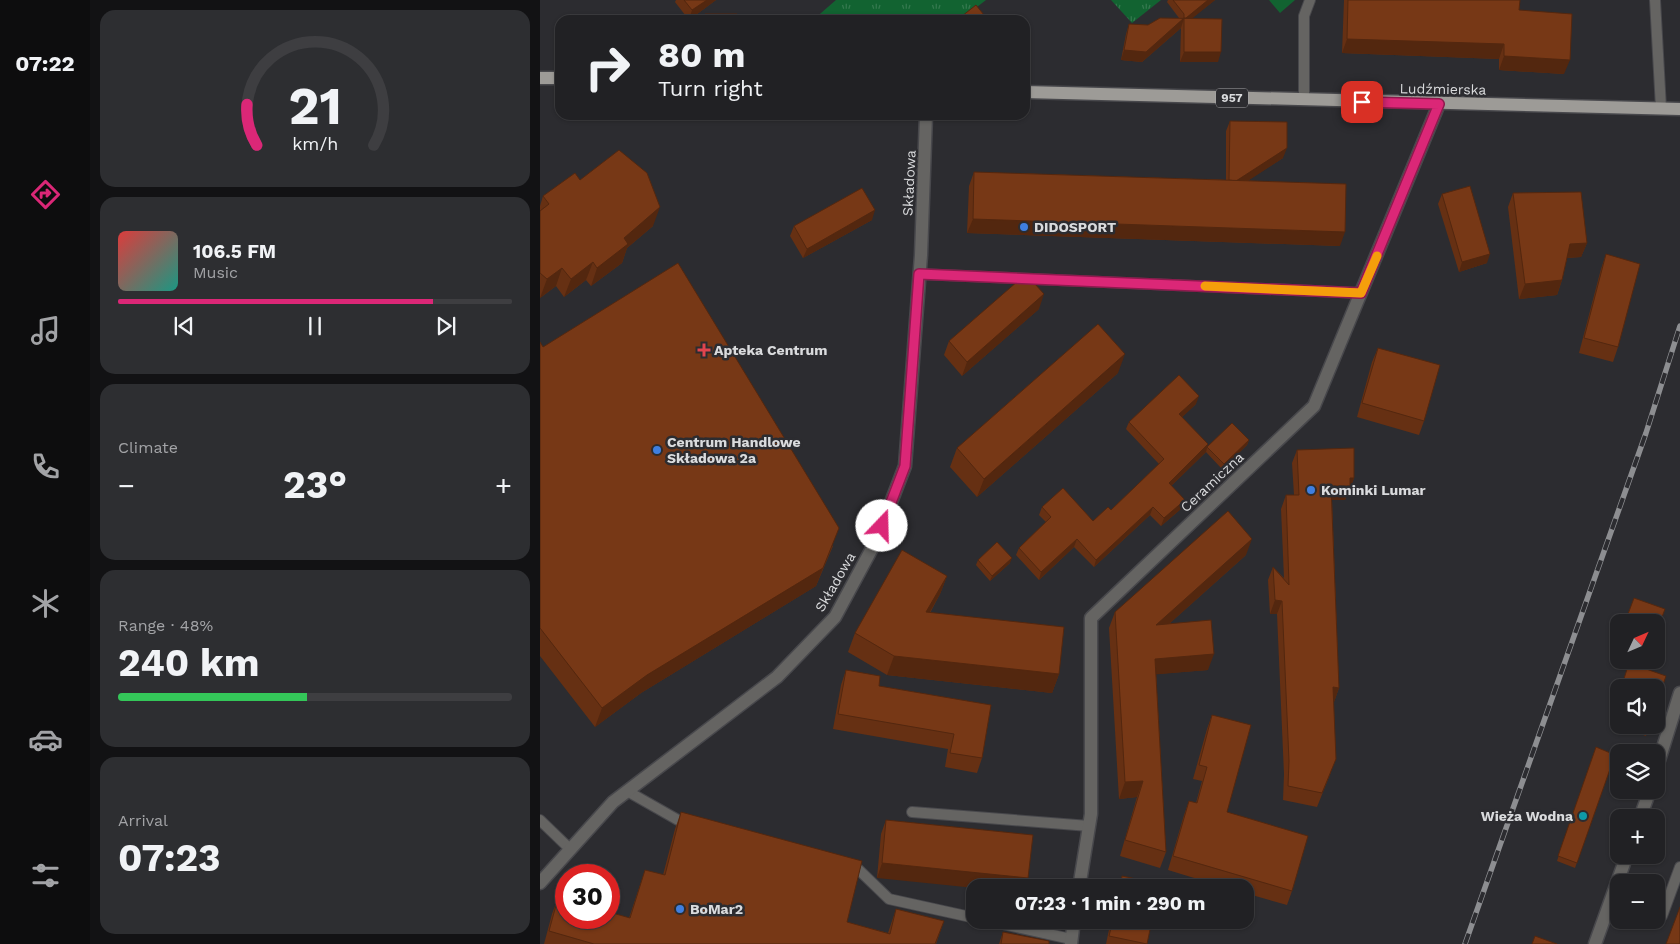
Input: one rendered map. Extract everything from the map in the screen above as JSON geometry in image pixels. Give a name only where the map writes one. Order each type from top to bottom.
[{"type":"main road","points":[[540,78],[555,78]]},
{"type":"main road","name":"Ludźmierska","points":[[1030,92],[1680,109]]},
{"type":"street","name":"Ceramiczna","points":[[1081,879],[1089,826],[1090,618],[1314,406],[1439,104]]},
{"type":"street","name":"Składowa","points":[[540,883],[613,802],[777,677],[835,617],[876,541],[905,466],[919,274],[926,120]]},
{"type":"street","points":[[1664,744],[1680,693]]},
{"type":"street","points":[[1595,944],[1624,864]]},
{"type":"lane","points":[[1304,100],[1304,16],[1310,0]]},
{"type":"lane","points":[[1656,0],[1661,108]]},
{"type":"lane","points":[[919,274],[1361,293]]},
{"type":"lane","points":[[628,791],[678,820],[697,825]]},
{"type":"lane","points":[[912,812],[1089,826]]},
{"type":"lane","points":[[540,820],[570,849]]},
{"type":"lane","points":[[840,864],[859,870],[889,899],[966,916]]},
{"type":"lane","points":[[1665,908],[1680,867]]},
{"type":"lane","points":[[1021,929],[1071,941]]},
{"type":"green space","points":[[836,0],[986,0],[966,15],[819,15]]},
{"type":"green space","points":[[1111,0],[1161,0],[1132,23]]},
{"type":"green space","points":[[1269,0],[1295,0],[1280,13]]},
{"type":"building","points":[[684,0],[707,0],[692,10]]},
{"type":"building","points":[[1173,0],[1208,0],[1184,18],[1184,14]]},
{"type":"building","points":[[1348,0],[1520,0],[1519,10],[1572,14],[1570,60],[1504,56],[1504,44],[1347,39]]},
{"type":"building","points":[[976,5],[984,15],[963,15]]},
{"type":"building","points":[[705,14],[737,14],[737,15]]},
{"type":"building","points":[[1160,18],[1184,18],[1146,52],[1124,50],[1129,24],[1148,25]]},
{"type":"building","points":[[1184,18],[1222,19],[1221,52],[1184,52]]},
{"type":"building","points":[[1230,121],[1287,122],[1287,148],[1236,181],[1229,180]]},
{"type":"building","points":[[619,150],[647,173],[660,207],[624,238],[628,244],[597,268],[593,262],[571,279],[562,268],[547,279],[540,273],[540,211],[549,204],[543,196],[575,173],[580,180]]},
{"type":"building","points":[[974,172],[1346,184],[1345,232],[973,219]]},
{"type":"building","points":[[1470,186],[1490,254],[1462,262],[1442,194]]},
{"type":"building","points":[[862,188],[875,210],[807,249],[794,226]]},
{"type":"building","points":[[1581,192],[1587,243],[1570,244],[1562,280],[1525,284],[1513,193]]},
{"type":"building","points":[[1606,254],[1640,264],[1618,347],[1584,338]]},
{"type":"building","name":"Centrum Handlowe Składowa 2a","points":[[678,263],[839,528],[823,568],[647,675],[602,708],[540,628],[540,342],[543,347]]},
{"type":"building","points":[[1026,274],[1044,294],[967,362],[949,341]]},
{"type":"building","points":[[1098,324],[1125,354],[984,479],[957,448]]},
{"type":"building","points":[[1378,348],[1440,365],[1424,421],[1362,403]]},
{"type":"building","points":[[1179,375],[1199,396],[1179,414],[1208,444],[1169,483],[1185,500],[1164,518],[1153,507],[1096,560],[1077,539],[1041,572],[1019,548],[1051,517],[1042,507],[1063,488],[1093,521],[1108,507],[1111,510],[1164,459],[1129,422]]},
{"type":"building","points":[[1232,423],[1249,440],[1224,464],[1207,447]]},
{"type":"building","points":[[1354,448],[1354,478],[1350,478],[1350,486],[1331,486],[1339,688],[1333,687],[1336,759],[1322,793],[1288,786],[1289,761],[1282,601],[1275,600],[1273,567],[1289,585],[1286,495],[1299,495],[1297,450]]},
{"type":"building","points":[[1228,511],[1252,539],[1156,625],[1211,620],[1214,654],[1155,659],[1166,852],[1125,840],[1143,781],[1125,782],[1115,612]]},
{"type":"building","points":[[997,542],[1012,558],[992,576],[978,560]]},
{"type":"building","points":[[902,550],[947,576],[926,612],[1064,627],[1059,674],[894,656],[855,633]]},
{"type":"building","points":[[1634,598],[1665,609],[1663,614],[1628,614]]},
{"type":"building","points":[[1627,669],[1646,669],[1666,676],[1665,679],[1624,679]]},
{"type":"building","points":[[846,670],[880,676],[879,686],[991,705],[982,758],[950,753],[954,734],[838,714]]},
{"type":"building","points":[[1212,715],[1251,725],[1227,812],[1308,836],[1292,891],[1173,856],[1189,801],[1197,803],[1207,767],[1199,765]]},
{"type":"building","name":"Wieża Wodna","points":[[1596,747],[1610,753],[1610,769],[1577,863],[1558,856]]},
{"type":"building","points":[[681,812],[862,861],[847,922],[890,934],[896,909],[944,921],[935,944],[594,944],[549,931],[555,909],[555,929],[620,929],[620,915],[630,918],[645,870],[665,875]]},
{"type":"building","points":[[886,820],[1033,835],[1028,878],[882,863]]},
{"type":"building","points":[[1122,876],[1136,879],[1122,879]]},
{"type":"building","points":[[1680,907],[1680,944],[1666,944]]},
{"type":"building","points":[[1111,929],[1150,929],[1147,944],[1109,936]]},
{"type":"building","points":[[1003,932],[1049,941],[1049,944],[1001,944]]},
{"type":"building","points":[[1535,936],[1557,944],[1532,944]]},
{"type":"railway","points":[[1465,944],[1646,433],[1680,326]]},
{"type":"slow traffic","points":[[1205,286],[1361,293],[1377,256]]},
{"type":"place","name":"DIDOSPORT","points":[[1024,227]]},
{"type":"place","name":"Apteka Centrum","points":[[704,350]]},
{"type":"place","name":"Centrum Handlowe Składowa 2a","points":[[657,450]]},
{"type":"place","name":"Kominki Lumar","points":[[1311,490]]},
{"type":"place","name":"Wieża Wodna","points":[[1583,816]]},
{"type":"place","name":"BoMar2","points":[[680,909]]},
{"type":"route","points":[[882,526],[905,466],[919,274],[1361,293],[1426,140],[1439,104],[1362,102]]}]
